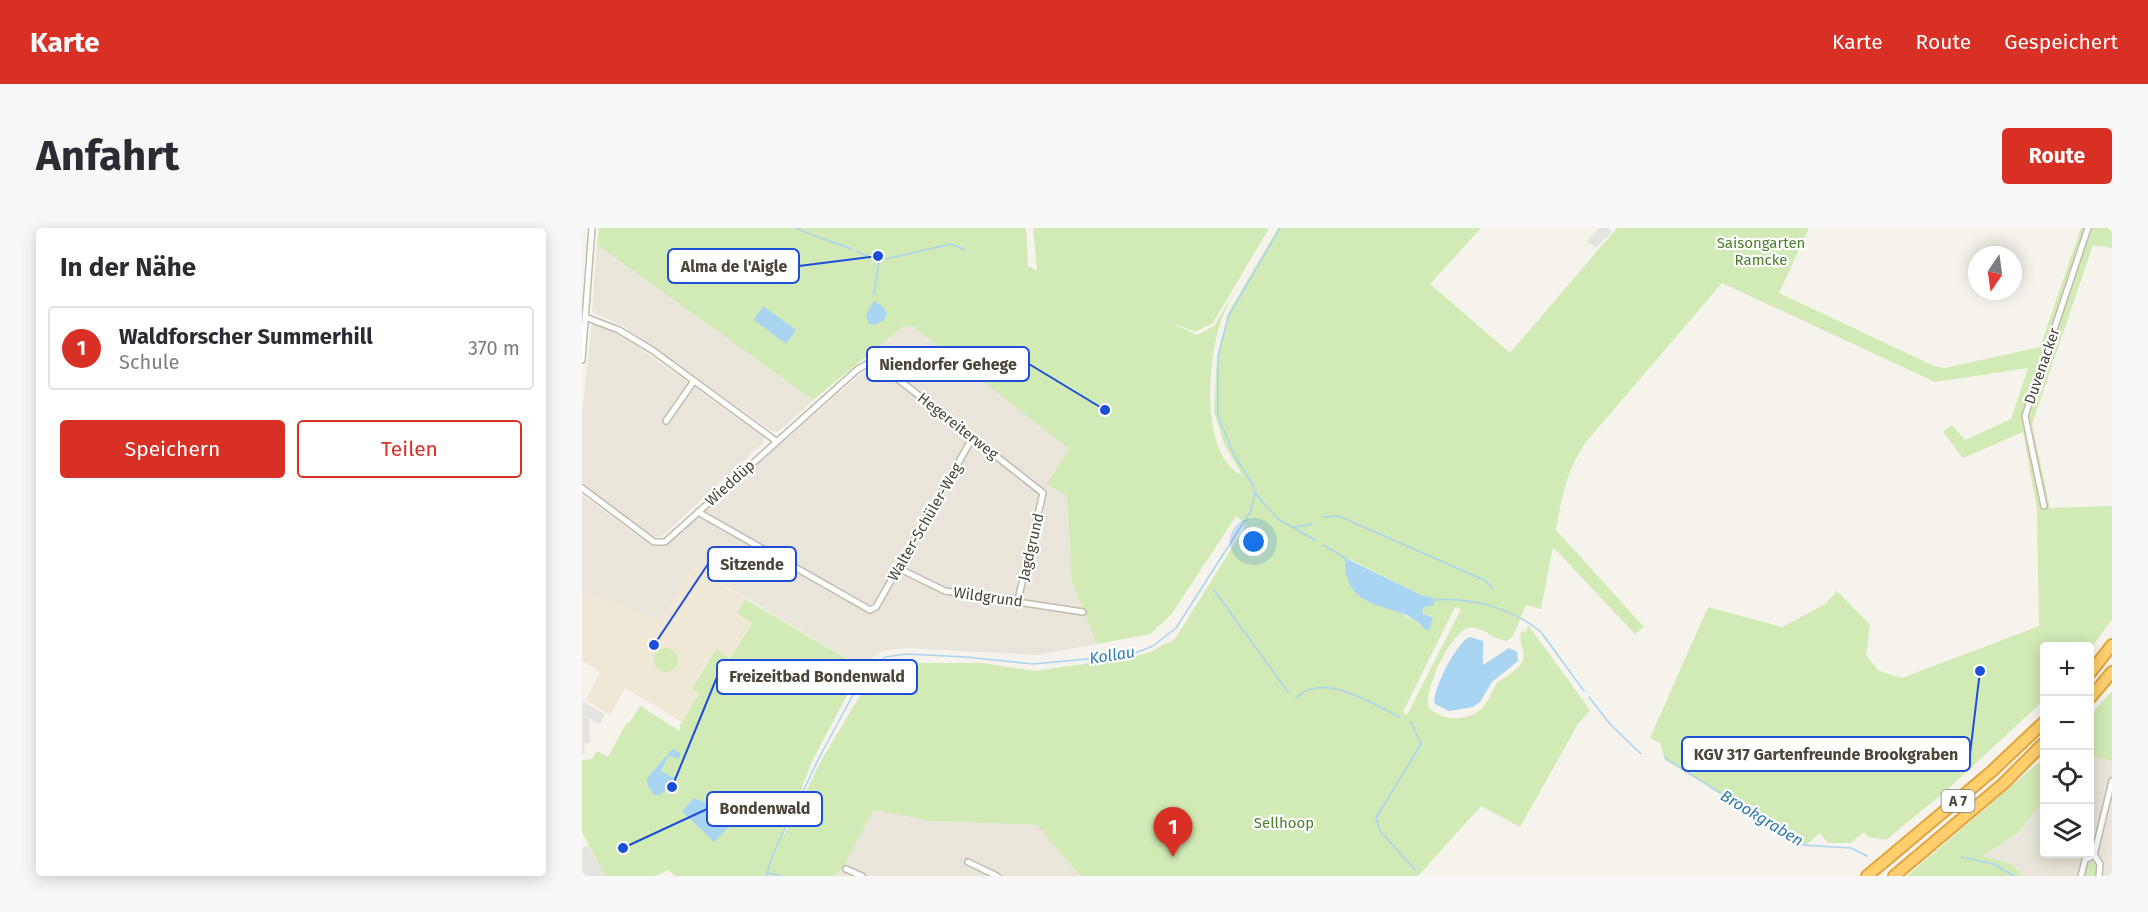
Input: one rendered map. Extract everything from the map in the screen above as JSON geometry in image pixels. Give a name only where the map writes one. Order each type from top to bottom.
[{"type":"highway","points":[[2094,668],[2109,648],[2112,640]]},
{"type":"highway","points":[[2092,696],[2112,672]]},
{"type":"highway","name":"A 7","points":[[1867,876],[1991,772],[2040,726]]},
{"type":"highway","name":"A 7","points":[[1894,876],[2003,784],[2040,748]]},
{"type":"street","points":[[582,360],[592,228]]},
{"type":"street","name":"Duvenacker","points":[[2044,507],[2025,416],[2088,228]]},
{"type":"street","points":[[582,274],[589,276]]},
{"type":"street","points":[[585,317],[600,320],[634,338],[776,441]]},
{"type":"street","name":"Hegereiterweg","points":[[871,362],[880,365],[1043,493]]},
{"type":"street","name":"Wieddüp","points":[[582,489],[654,542],[665,542],[865,363],[871,362]]},
{"type":"street","points":[[666,421],[694,381]]},
{"type":"street","name":"Walter-Schüler-Weg","points":[[698,512],[865,609],[876,607],[973,437]]},
{"type":"street","name":"Jagdgrund","points":[[1018,600],[1043,493]]},
{"type":"street","name":"Wildgrund","points":[[898,568],[945,591],[1018,600],[1083,612]]},
{"type":"street","points":[[2099,876],[2100,864],[2094,855],[2112,781]]},
{"type":"street","points":[[2080,876],[2085,860],[2089,858]]},
{"type":"street","points":[[968,862],[997,876]]},
{"type":"street","points":[[846,869],[862,876]]},
{"type":"shaded area","points":[[1599,228],[1608,228],[1612,232],[1596,248],[1587,241]]},
{"type":"shaded area","points":[[597,245],[813,400],[778,432],[771,431],[625,327],[592,312]]},
{"type":"shaded area","points":[[592,324],[598,324],[630,341],[764,438],[763,443],[661,537],[652,537],[582,484],[582,413]]},
{"type":"shaded area","points":[[912,326],[1070,449],[1067,496],[1072,583],[1097,644],[1038,655],[907,648],[883,650],[864,664],[844,657],[694,567],[661,621],[582,591],[582,495],[651,545],[663,546],[877,360],[869,352],[902,327]]},
{"type":"shaded area","points":[[694,566],[745,599],[737,613],[752,622],[730,657],[716,649],[692,688],[699,693],[682,722],[625,688],[610,715],[586,700],[600,672],[582,661],[582,591],[661,620]]},
{"type":"shaded area","points":[[582,679],[583,702],[605,714],[600,724],[589,718],[590,743],[584,743],[585,754],[582,754]]},
{"type":"shaded area","points":[[2094,757],[2112,761],[2112,876],[2023,876],[2012,864],[1982,856],[2018,833],[2040,804],[2040,858],[2094,858]]},
{"type":"shaded area","points":[[873,810],[930,821],[1038,825],[1080,876],[833,876],[842,870]]},
{"type":"shaded area","points":[[588,845],[605,876],[582,876],[582,848]]},
{"type":"green space","points":[[599,228],[1026,228],[1028,266],[1037,270],[1033,228],[1269,228],[1213,323],[1195,332],[1164,319],[1197,335],[1214,326],[1242,279],[1219,328],[1214,349],[1210,399],[1212,424],[1218,446],[1228,464],[1242,475],[1224,444],[1214,411],[1217,358],[1228,313],[1278,228],[1481,228],[1430,284],[1510,353],[1617,228],[1809,228],[1779,293],[1934,366],[1945,368],[2040,347],[2081,228],[2112,228],[2112,248],[2093,245],[2032,424],[2050,508],[2112,506],[2112,619],[2094,644],[2040,642],[2040,704],[1948,789],[1886,840],[1868,837],[1864,832],[1851,843],[1828,843],[1820,833],[1806,845],[1665,760],[1660,743],[1650,738],[1708,607],[1782,627],[1825,604],[1837,591],[1870,625],[1866,655],[1879,671],[1902,678],[2039,626],[2037,509],[2023,432],[1963,458],[1943,432],[1952,425],[1965,440],[2011,419],[2028,368],[1935,382],[1722,283],[1585,443],[1573,464],[1563,495],[1556,530],[1644,627],[1635,634],[1553,547],[1541,609],[1526,605],[1513,636],[1507,641],[1473,628],[1461,632],[1453,640],[1434,677],[1428,700],[1429,708],[1451,718],[1474,714],[1486,703],[1497,683],[1520,665],[1524,654],[1521,635],[1522,631],[1526,632],[1528,625],[1590,710],[1578,724],[1520,827],[1481,806],[1418,876],[1080,876],[1037,825],[930,821],[873,810],[842,870],[833,876],[675,876],[668,870],[655,876],[605,876],[582,832],[582,760],[592,759],[597,751],[608,757],[627,722],[629,723],[640,706],[680,731],[680,725],[699,694],[692,689],[716,649],[730,658],[752,623],[737,613],[745,599],[845,658],[864,664],[813,759],[781,841],[822,759],[873,674],[887,663],[983,663],[1034,671],[1133,657],[1150,652],[1175,639],[1246,525],[1236,516],[1171,615],[1150,634],[1097,644],[1072,583],[1067,496],[1047,484],[1069,449],[912,326],[902,327],[813,400],[597,245]],"holes":[[[1349,559],[1421,595],[1434,598],[1422,610],[1423,614],[1433,618],[1422,626],[1413,618],[1406,617]],[[1455,607],[1461,609],[1407,715],[1403,712]]]},
{"type":"green space","points":[[666,648],[674,652],[678,660],[674,668],[666,672],[658,668],[654,660],[658,652]]},
{"type":"green space","points":[[2112,691],[2112,761],[2094,757],[2094,711]]},
{"type":"green space","points":[[2040,761],[2040,804],[2018,833],[1982,856],[2012,864],[2023,876],[1907,876]]},
{"type":"green space","points":[[2086,861],[2099,864],[2097,876],[2082,876]]},
{"type":"water","points":[[874,301],[881,305],[887,313],[884,320],[875,325],[869,324],[866,315]]},
{"type":"water","points":[[763,306],[796,330],[786,344],[754,320]]},
{"type":"water","points":[[1345,558],[1421,595],[1434,598],[1434,606],[1426,606],[1422,610],[1423,614],[1433,618],[1429,630],[1425,630],[1404,614],[1377,605],[1354,591],[1347,577]]},
{"type":"water","points":[[1470,637],[1483,641],[1483,665],[1509,648],[1517,652],[1518,661],[1492,682],[1480,702],[1473,707],[1449,711],[1435,704],[1437,689],[1458,647]]},
{"type":"water","points":[[673,749],[680,753],[680,757],[677,759],[669,755],[661,771],[674,776],[676,780],[660,795],[654,795],[647,784],[647,779]]},
{"type":"water","points":[[694,798],[709,804],[706,810],[713,816],[723,810],[733,823],[714,842],[682,811]]},
{"type":"waterway","points":[[795,228],[810,234]]},
{"type":"waterway","name":"Kollau","points":[[766,876],[773,854],[819,758],[867,669],[885,657],[906,654],[1033,664],[1130,655],[1153,646],[1176,628],[1251,511],[1255,493],[1253,485],[1234,455],[1218,416],[1218,356],[1228,317],[1280,228]]},
{"type":"waterway","points":[[812,235],[852,249]]},
{"type":"waterway","points":[[886,259],[951,244],[965,250]]},
{"type":"waterway","points":[[856,251],[879,261],[874,294]]},
{"type":"waterway","name":"Brookgraben","points":[[1255,493],[1278,519],[1315,540]]},
{"type":"waterway","points":[[1322,517],[1339,516],[1486,581],[1493,589]]},
{"type":"waterway","points":[[1293,527],[1312,524]]},
{"type":"waterway","name":"Brookgraben","points":[[1323,545],[1347,559]]},
{"type":"waterway","points":[[1214,590],[1288,692]]},
{"type":"waterway","name":"Brookgraben","points":[[1434,600],[1476,602],[1517,616],[1541,632],[1584,691]]},
{"type":"waterway","points":[[1296,698],[1307,690],[1333,688],[1361,698],[1399,717]]},
{"type":"waterway","name":"Brookgraben","points":[[1589,697],[1610,724],[1641,754]]},
{"type":"waterway","points":[[1411,722],[1421,744],[1376,818],[1380,831],[1415,870]]},
{"type":"waterway","name":"Brookgraben","points":[[1665,758],[1802,845],[1851,848],[1867,856]]},
{"type":"waterway","name":"Brookgraben","points":[[1962,857],[1993,864],[2014,876]]},
{"type":"waterway","points":[[768,873],[782,876]]},
{"type":"place","name":"Alma de l'Aigle","points":[[878,256]]},
{"type":"place","name":"Niendorfer Gehege","points":[[1105,410]]},
{"type":"place","name":"Sitzende","points":[[654,645]]},
{"type":"place","name":"KGV 317 Gartenfreunde Brookgraben","points":[[1980,671]]},
{"type":"place","name":"Freizeitbad Bondenwald","points":[[672,787]]},
{"type":"place","name":"Bondenwald","points":[[623,848]]},
{"type":"place","name":"Waldforscher Summerhill","points":[[1173,857]]},
{"type":"park label","name":"Saisongarten Ramcke","points":[[1761,252]]},
{"type":"park label","name":"Sellhoop","points":[[1284,823]]}]
